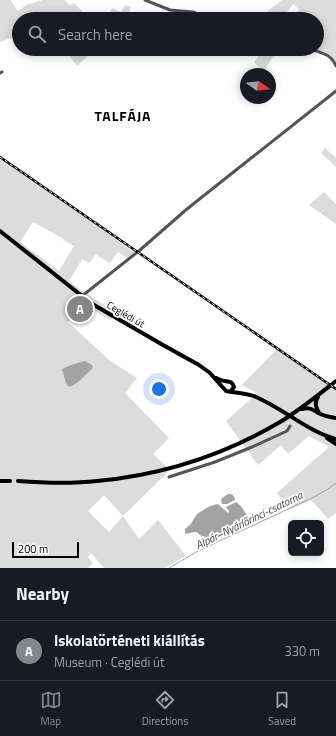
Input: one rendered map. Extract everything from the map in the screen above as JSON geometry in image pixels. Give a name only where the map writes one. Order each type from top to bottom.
[{"type":"main road","name":"Ceglédi út","points":[[0,231],[82,296],[119,320],[199,365],[221,380],[227,382]]},
{"type":"main road","name":"Ceglédi út","points":[[211,374],[224,388]]},
{"type":"main road","points":[[18,481],[66,483],[119,479],[182,465],[211,455],[280,422],[336,381]]},
{"type":"main road","points":[[233,389],[234,385],[231,382],[224,384],[224,388],[227,391],[233,389],[238,390],[257,398],[323,435],[336,444]]},
{"type":"main road","points":[[319,413],[315,403],[321,393]]},
{"type":"main road","points":[[309,402],[319,413]]},
{"type":"main road","points":[[295,412],[309,408],[325,416],[336,418]]},
{"type":"main road","points":[[323,435],[336,438]]},
{"type":"main road","points":[[0,481],[10,481]]},
{"type":"street","points":[[145,0],[170,10],[193,12]]},
{"type":"street","points":[[324,54],[331,58],[336,66]]},
{"type":"street","points":[[82,296],[231,174],[336,91]]},
{"type":"street","points":[[169,477],[215,462],[252,447],[287,431],[290,426]]},
{"type":"shaded area","points":[[0,0],[11,0],[18,11],[26,5],[43,0],[64,0],[70,5],[74,3],[83,12],[12,12],[12,38],[0,42]]},
{"type":"shaded area","points":[[282,0],[336,0],[336,66],[328,56],[324,55],[324,12],[297,12],[299,10],[294,4],[287,12],[266,12]]},
{"type":"shaded area","points":[[125,5],[131,7],[129,12],[121,12]]},
{"type":"shaded area","points":[[112,8],[121,12],[110,12]]},
{"type":"shaded area","points":[[69,56],[88,56],[77,66]]},
{"type":"shaded area","points":[[259,56],[273,56],[266,68],[260,68],[254,62]]},
{"type":"shaded area","points":[[325,148],[336,158],[336,167],[321,153]]},
{"type":"shaded area","points":[[0,158],[114,237],[134,253],[127,258],[118,252],[110,263],[95,254],[90,263],[82,259],[69,281],[117,313],[110,320],[78,298],[71,308],[75,312],[68,322],[109,360],[137,378],[125,393],[169,438],[153,454],[170,470],[123,516],[139,539],[158,520],[186,556],[164,568],[104,568],[91,553],[88,557],[93,563],[88,568],[0,568]],"holes":[[[33,222],[74,246],[59,271],[20,242]],[[104,495],[123,516],[109,532],[88,511]]]},
{"type":"shaded area","points":[[324,192],[336,204],[336,224],[309,205]]},
{"type":"shaded area","points":[[277,349],[336,387],[336,513],[328,519],[311,500],[291,509],[277,493],[329,447],[309,436],[288,454],[281,445],[258,465],[226,421],[257,393],[242,385]]},
{"type":"shaded area","points":[[85,361],[92,365],[93,368],[78,382],[69,387],[66,383],[62,369]]},
{"type":"shaded area","points":[[228,494],[233,495],[235,500],[227,504],[222,504],[221,499]]},
{"type":"shaded area","points":[[236,502],[240,505],[249,518],[246,523],[213,538],[203,538],[196,532],[185,533],[185,529],[191,524],[197,514],[208,507],[217,504],[228,513],[229,511],[226,507]]},
{"type":"waterway","name":"Alpár–Nyárlőrinci-csatorna","points":[[169,568],[198,551],[314,497],[336,483]]},
{"type":"tunnel","points":[[10,481],[18,481]]},
{"type":"railway","points":[[0,157],[336,389]]},
{"type":"place","name":"Iskolatörténeti kiállítás","points":[[80,309]]},
{"type":"district","name":"TALFÁJA","points":[[123,116]]}]
